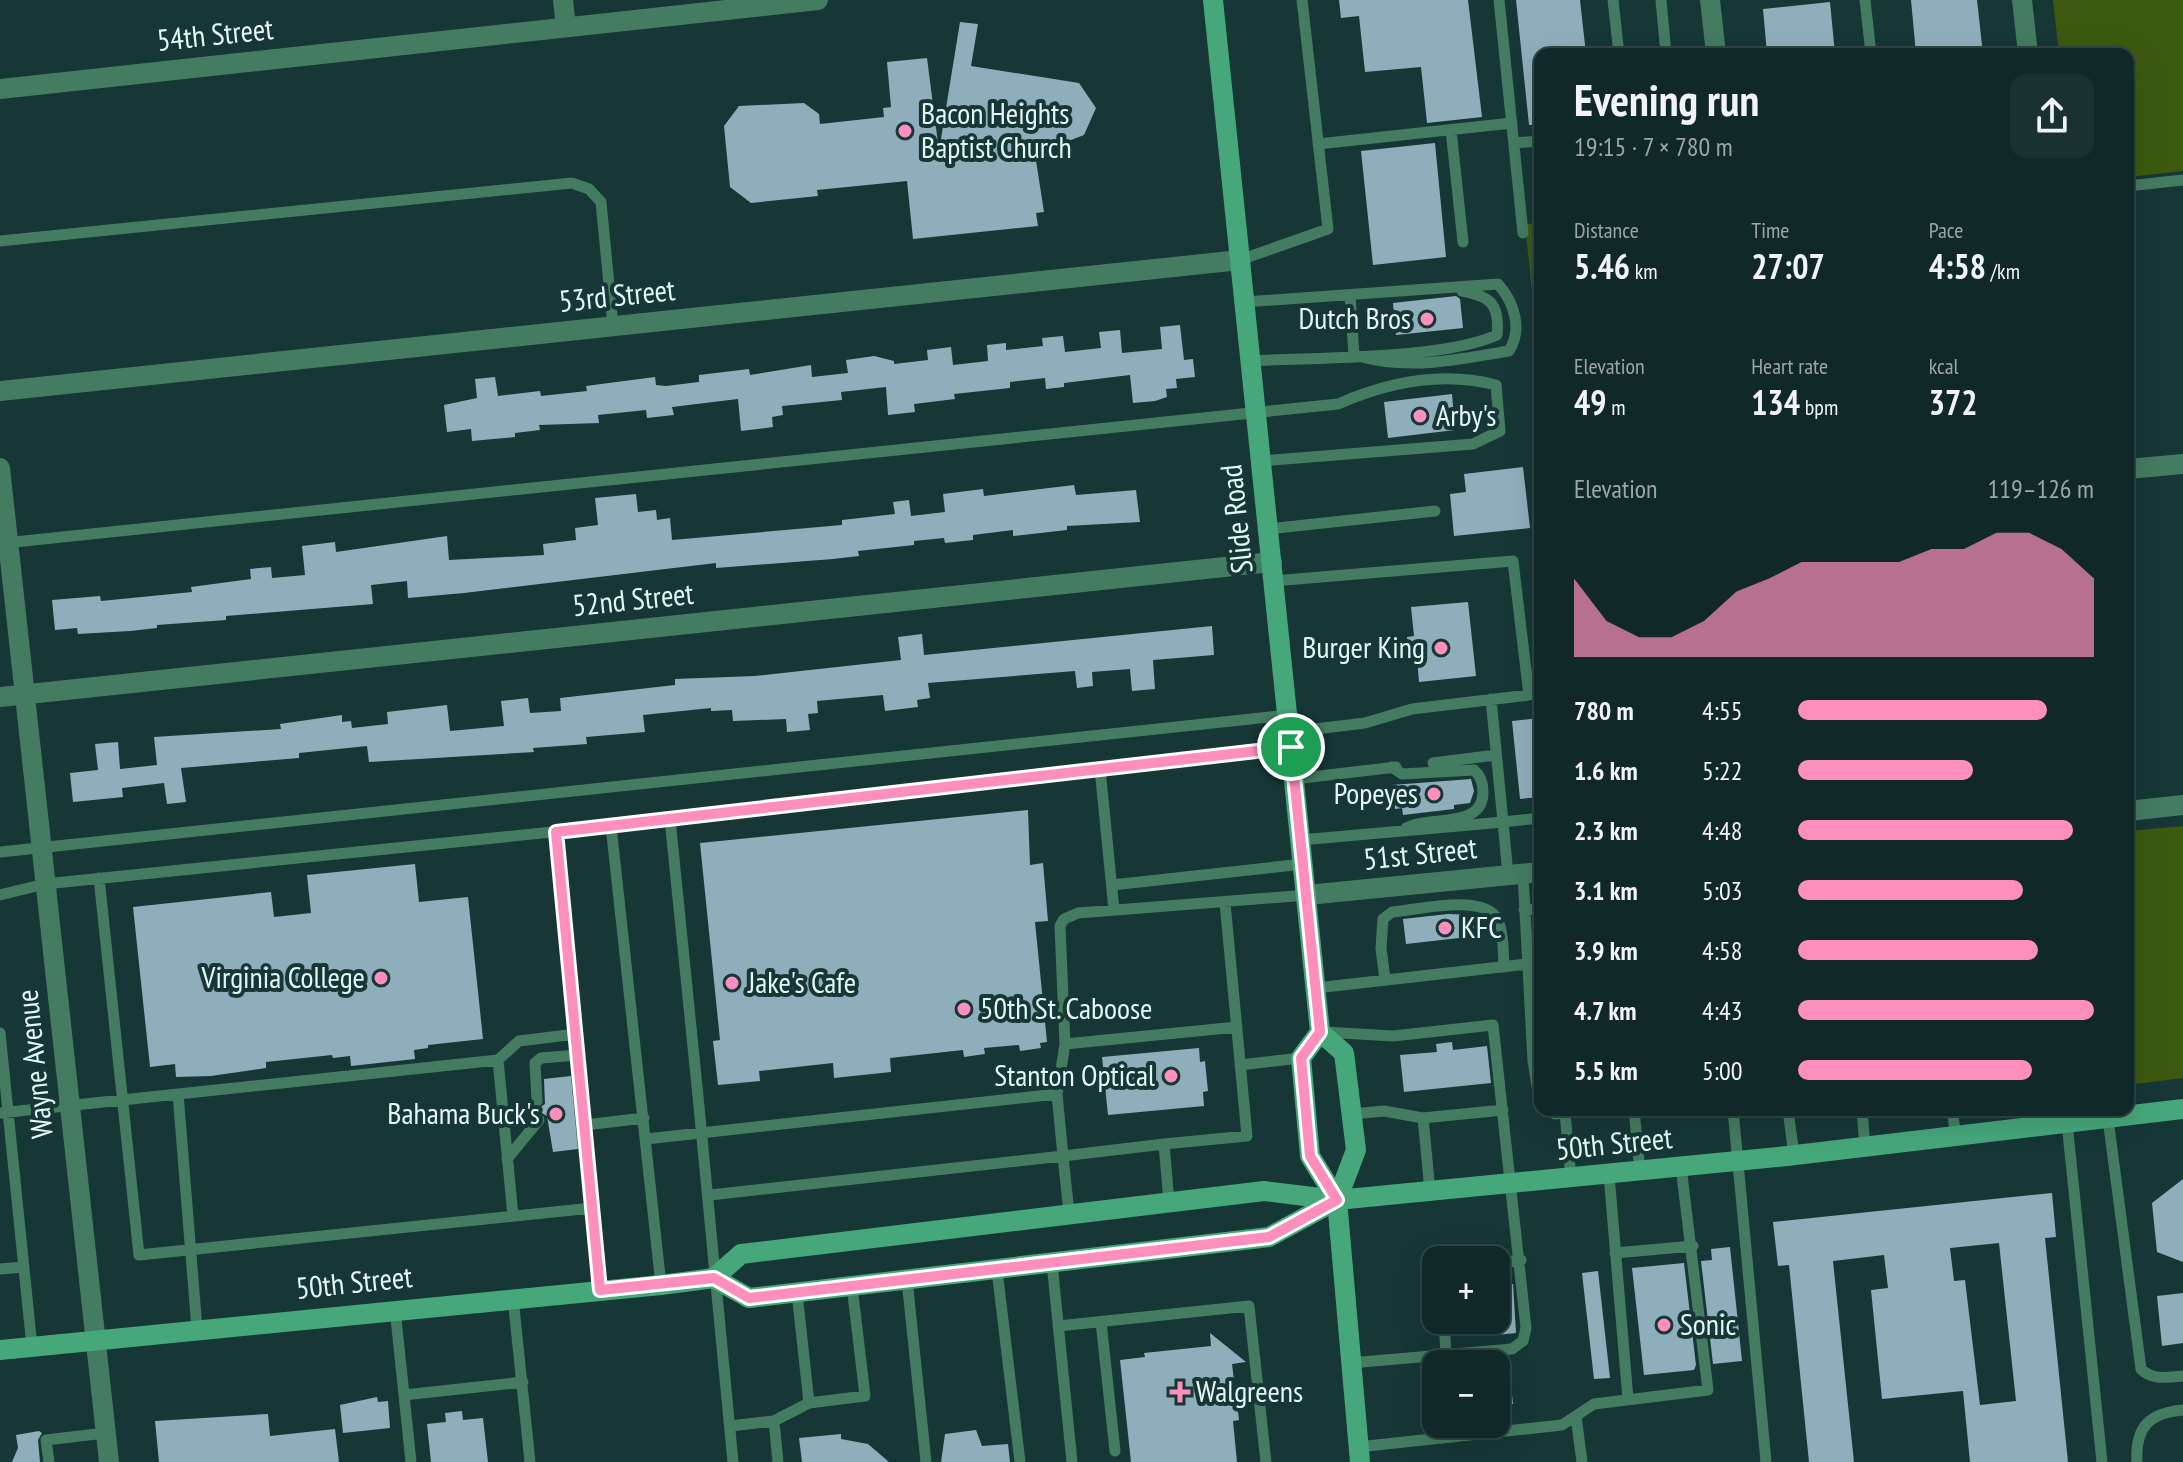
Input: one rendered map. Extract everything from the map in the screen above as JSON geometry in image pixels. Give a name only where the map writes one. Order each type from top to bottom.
[{"type":"main road","name":"Slide Road","points":[[1216,1],[1255,412],[1320,1032]]},
{"type":"main road","points":[[1337,1200],[1310,1156],[1301,1058],[1320,1032],[1344,1053],[1356,1150],[1337,1200],[1359,1454]]},
{"type":"main road","name":"50th Street","points":[[2134,1116],[2183,1109]]},
{"type":"main road","name":"50th Street","points":[[0,1350],[513,1297],[661,1285],[714,1278],[741,1254],[949,1232],[1069,1213],[1264,1191],[1337,1200],[1736,1162],[1956,1136],[2056,1119],[2130,1116]]},
{"type":"main road","name":"50th Street","points":[[714,1278],[749,1298],[1269,1237],[1337,1200]]},
{"type":"street","points":[[563,0],[566,27]]},
{"type":"street","name":"54th Street","points":[[0,89],[818,0]]},
{"type":"street","points":[[1710,0],[1715,48]]},
{"type":"street","points":[[2022,0],[2027,48]]},
{"type":"street","name":"53rd Street","points":[[0,391],[1240,260]]},
{"type":"street","points":[[2134,468],[2183,464]]},
{"type":"street","name":"Wayne Avenue","points":[[0,468],[4,543],[109,1462]]},
{"type":"street","name":"52nd Street","points":[[0,697],[1272,572]]},
{"type":"street","points":[[2134,810],[2183,805]]},
{"type":"street","name":"51st Street","points":[[1307,895],[1524,874]]},
{"type":"lane","points":[[1240,260],[1328,229],[1302,0]]},
{"type":"lane","points":[[1499,0],[1523,233]]},
{"type":"lane","points":[[1613,0],[1618,48]]},
{"type":"lane","points":[[1661,0],[1665,48]]},
{"type":"lane","points":[[1865,0],[1870,48]]},
{"type":"lane","points":[[1318,144],[1512,123]]},
{"type":"lane","points":[[1451,130],[1463,242]]},
{"type":"lane","points":[[1514,143],[1534,141]]},
{"type":"lane","points":[[2134,185],[2183,180]]},
{"type":"lane","points":[[0,241],[572,183],[589,189],[601,202],[613,326]]},
{"type":"lane","points":[[1244,302],[1498,284],[1508,295],[1516,318],[1516,341],[1509,351],[1428,364],[1385,364],[1354,355]]},
{"type":"lane","points":[[1250,361],[1428,351],[1482,341],[1497,335],[1499,316],[1494,302],[1484,295],[1462,291],[1378,298],[1372,293]]},
{"type":"lane","points":[[1350,295],[1354,355]]},
{"type":"lane","points":[[4,543],[1338,404],[1381,385],[1466,377],[1496,385],[1500,431],[1473,444],[1260,461]]},
{"type":"lane","points":[[1268,529],[1435,511]]},
{"type":"lane","points":[[0,852],[1289,731],[1365,723],[1412,709],[1529,695],[1513,561],[1272,572]]},
{"type":"lane","points":[[1491,699],[1503,822],[1524,874],[1527,964],[1534,1021]]},
{"type":"lane","points":[[0,895],[45,884],[556,832],[1100,769],[1289,731]]},
{"type":"lane","points":[[1294,779],[1496,755]]},
{"type":"lane","points":[[1392,767],[1402,774],[1474,770],[1479,775],[1483,792],[1477,812],[1467,817],[1417,822],[1398,832]]},
{"type":"lane","points":[[1100,769],[1114,910]]},
{"type":"lane","points":[[670,819],[710,1195],[714,1278],[733,1462]]},
{"type":"lane","points":[[1301,840],[1534,819]]},
{"type":"lane","points":[[611,826],[661,1285]]},
{"type":"lane","points":[[556,832],[600,1290]]},
{"type":"lane","points":[[1112,885],[1303,864]]},
{"type":"lane","points":[[99,878],[139,1255],[592,1208]]},
{"type":"lane","points":[[1069,1213],[1057,1094],[1065,1044],[1060,926],[1064,919],[1078,913],[1307,895]]},
{"type":"lane","points":[[710,1195],[1247,1136],[1225,903]]},
{"type":"lane","points":[[1385,980],[1381,934],[1383,919],[1392,912],[1480,906],[1495,916],[1499,925],[1504,967]]},
{"type":"lane","points":[[1524,910],[1534,909]]},
{"type":"lane","points":[[1316,988],[1527,964]]},
{"type":"lane","points":[[1320,1032],[1393,1036],[1493,1025],[1526,1328],[1523,1341],[1512,1349],[1499,1350]]},
{"type":"lane","points":[[1065,1044],[1237,1027]]},
{"type":"lane","points":[[0,1033],[3,1113],[32,1347]]},
{"type":"lane","points":[[3,1113],[498,1060],[519,1041],[576,1034]]},
{"type":"lane","points":[[537,1101],[535,1063],[541,1058],[578,1055]]},
{"type":"lane","points":[[1240,1065],[1301,1058]]},
{"type":"lane","points":[[498,1060],[513,1216]]},
{"type":"lane","points":[[178,1094],[197,1329]]},
{"type":"lane","points":[[646,1139],[1057,1094]]},
{"type":"lane","points":[[1352,1114],[1384,1111],[1423,1118],[1503,1110]]},
{"type":"lane","points":[[1565,1116],[1571,1178]]},
{"type":"lane","points":[[1635,1116],[1640,1171]]},
{"type":"lane","points":[[1733,1116],[1740,1216],[1766,1462]]},
{"type":"lane","points":[[1789,1116],[1794,1155]]},
{"type":"lane","points":[[1862,1116],[1865,1147]]},
{"type":"lane","points":[[1953,1116],[1956,1136]]},
{"type":"lane","points":[[585,1125],[644,1118]]},
{"type":"lane","points":[[1423,1118],[1430,1191]]},
{"type":"lane","points":[[2056,1119],[2075,1193],[2102,1462]]},
{"type":"lane","points":[[2108,1119],[2141,1369],[2148,1376],[2183,1376]]},
{"type":"lane","points":[[507,1159],[539,1120]]},
{"type":"lane","points":[[1164,1144],[1169,1202]]},
{"type":"lane","points":[[1359,1454],[1562,1425],[1594,1404],[1708,1390],[1693,1246],[1681,1167]]},
{"type":"lane","points":[[1609,1175],[1628,1399]]},
{"type":"lane","points":[[1615,1253],[1693,1246]]},
{"type":"lane","points":[[1510,1261],[1521,1260]]},
{"type":"lane","points":[[1052,1263],[1072,1462]]},
{"type":"lane","points":[[0,1269],[24,1267]]},
{"type":"lane","points":[[997,1270],[1020,1462]]},
{"type":"lane","points":[[907,1280],[926,1462]]},
{"type":"lane","points":[[730,1426],[774,1421],[809,1403],[865,1396],[852,1286]]},
{"type":"lane","points":[[797,1293],[809,1403]]},
{"type":"lane","points":[[513,1297],[530,1462]]},
{"type":"lane","points":[[1058,1326],[1249,1306],[1266,1462]]},
{"type":"lane","points":[[395,1309],[411,1462]]},
{"type":"lane","points":[[1101,1322],[1115,1451]]},
{"type":"lane","points":[[1350,1363],[1422,1356]]},
{"type":"lane","points":[[404,1395],[523,1382]]},
{"type":"lane","points":[[2137,1462],[2140,1429],[2150,1418],[2183,1410]]},
{"type":"lane","points":[[1576,1416],[1582,1462]]},
{"type":"lane","points":[[774,1421],[778,1462]]},
{"type":"lane","points":[[49,1462],[46,1440],[105,1433]]},
{"type":"green space","points":[[2053,0],[2183,0],[2183,171],[2134,176],[2134,48],[2058,48]]},
{"type":"green space","points":[[1534,223],[1534,312],[1525,224]]},
{"type":"green space","points":[[2183,826],[2183,1078],[2134,1084],[2134,830]]},
{"type":"building","points":[[1339,0],[1468,0],[1482,117],[1427,123],[1421,67],[1365,72],[1359,16],[1341,18]]},
{"type":"building","points":[[1516,0],[1580,0],[1585,48],[1534,48],[1534,125],[1529,125]]},
{"type":"building","points":[[1911,0],[1977,0],[1982,48],[1915,48]]},
{"type":"building","points":[[1830,2],[1834,48],[1766,48],[1763,9]]},
{"type":"building","name":"Bacon Heights Baptist Church","points":[[960,22],[978,24],[971,66],[1079,83],[1096,108],[1084,135],[1035,154],[1044,212],[1036,213],[1038,226],[913,239],[907,181],[817,190],[818,196],[751,203],[730,187],[724,126],[739,106],[804,103],[819,114],[820,124],[884,117],[883,108],[891,107],[887,62],[927,58],[939,151]]},
{"type":"building","points":[[1435,143],[1446,257],[1373,265],[1361,151]]},
{"type":"building","name":"Dutch Bros","points":[[1456,296],[1460,299],[1463,328],[1396,335],[1393,303]]},
{"type":"building","points":[[1180,325],[1184,360],[1193,359],[1195,377],[1176,379],[1177,388],[1166,389],[1167,397],[1155,401],[1133,403],[1130,375],[1064,383],[1064,387],[1046,389],[1045,378],[1010,382],[1010,388],[954,394],[955,399],[914,404],[915,412],[888,415],[886,387],[841,392],[842,400],[782,406],[783,415],[772,417],[773,427],[741,431],[738,399],[672,407],[674,415],[647,418],[646,410],[598,415],[599,423],[539,425],[540,430],[515,433],[515,437],[472,441],[471,429],[447,432],[444,405],[477,398],[475,379],[495,377],[498,396],[540,391],[541,396],[587,391],[586,386],[655,377],[656,385],[699,382],[699,375],[749,369],[750,375],[811,365],[812,377],[848,373],[846,360],[874,356],[894,361],[894,364],[928,360],[927,350],[951,347],[953,365],[988,361],[987,345],[1006,343],[1006,350],[1043,346],[1042,338],[1063,336],[1065,352],[1101,348],[1099,332],[1120,330],[1122,353],[1162,349],[1160,327]]},
{"type":"building","name":"Arby's","points":[[1452,394],[1455,430],[1388,438],[1384,402]]},
{"type":"building","points":[[1523,467],[1530,528],[1454,536],[1450,494],[1466,492],[1464,474]]},
{"type":"building","points":[[1074,485],[1076,495],[1136,490],[1140,522],[1067,526],[1067,530],[1013,536],[1013,530],[973,535],[973,540],[945,543],[944,538],[914,541],[914,545],[858,551],[859,556],[833,559],[716,568],[716,563],[408,598],[407,581],[371,585],[373,604],[226,616],[226,620],[157,625],[157,628],[130,631],[78,634],[77,628],[55,630],[52,600],[100,596],[101,601],[192,592],[191,587],[251,579],[250,569],[271,567],[272,578],[305,575],[302,546],[335,542],[336,552],[447,536],[449,560],[544,555],[543,544],[576,540],[575,528],[598,525],[595,498],[636,494],[638,512],[656,510],[657,520],[670,518],[672,540],[842,525],[842,520],[895,514],[893,502],[909,500],[911,516],[945,512],[943,494],[983,489],[984,496]]},
{"type":"building","name":"Burger King","points":[[1468,602],[1476,676],[1419,682],[1417,658],[1409,659],[1407,637],[1414,636],[1411,607]]},
{"type":"building","points":[[1212,626],[1214,655],[1153,660],[1155,689],[1132,691],[1130,669],[1092,672],[1093,686],[1077,688],[1075,671],[928,683],[930,698],[917,700],[918,707],[885,711],[883,695],[817,701],[818,713],[808,714],[810,730],[787,732],[786,719],[733,721],[732,710],[711,711],[711,708],[643,715],[645,732],[586,737],[587,744],[533,748],[534,752],[369,762],[367,746],[299,753],[299,758],[181,768],[186,802],[167,804],[164,783],[122,788],[123,797],[73,802],[70,773],[98,770],[95,744],[118,742],[120,769],[157,765],[154,737],[281,729],[280,724],[342,715],[342,722],[351,721],[352,728],[388,724],[387,712],[447,705],[450,731],[504,726],[501,701],[528,698],[530,713],[561,711],[560,698],[675,685],[675,679],[755,676],[901,660],[898,637],[922,634],[924,655]]},
{"type":"building","points":[[1534,719],[1534,798],[1520,799],[1512,721]]},
{"type":"building","name":"Popeyes","points":[[1471,779],[1474,791],[1470,803],[1454,805],[1454,809],[1403,815],[1402,808],[1395,809],[1392,785]]},
{"type":"building","points":[[1028,810],[1030,865],[1043,863],[1048,921],[1035,922],[1047,1042],[1040,1043],[1041,1048],[1020,1051],[1019,1045],[984,1048],[985,1054],[964,1057],[963,1050],[890,1058],[891,1072],[834,1078],[833,1063],[759,1071],[760,1081],[718,1085],[713,1041],[720,1040],[700,843]]},
{"type":"building","points":[[415,864],[419,902],[468,897],[483,1039],[428,1045],[428,1048],[414,1050],[415,1059],[351,1066],[350,1056],[333,1058],[332,1055],[266,1062],[266,1068],[211,1076],[176,1077],[175,1064],[150,1067],[133,907],[271,892],[274,917],[311,913],[307,875]]},
{"type":"building","name":"KFC","points":[[1448,914],[1474,915],[1477,936],[1406,944],[1403,919]]},
{"type":"building","points":[[1452,1042],[1453,1050],[1487,1046],[1491,1083],[1404,1092],[1400,1055],[1437,1052],[1436,1044]]},
{"type":"building","name":"Stanton Optical","points":[[1199,1048],[1200,1062],[1205,1061],[1208,1091],[1203,1092],[1204,1106],[1108,1115],[1102,1057]]},
{"type":"building","name":"Bahama Buck's","points":[[571,1076],[578,1149],[553,1152],[547,1116],[540,1112],[533,1115],[532,1108],[538,1109],[545,1104],[544,1079]]},
{"type":"building","points":[[2183,1179],[2183,1262],[2157,1252],[2152,1203]]},
{"type":"building","points":[[2052,1193],[2056,1237],[2045,1238],[2068,1462],[1970,1462],[1963,1391],[1882,1399],[1871,1290],[1888,1288],[1884,1255],[1833,1261],[1854,1462],[1809,1462],[1789,1265],[1778,1266],[1773,1222]],"holes":[[[1999,1243],[2016,1401],[1980,1405],[1965,1280],[1954,1281],[1950,1248]]]},
{"type":"building","points":[[1730,1247],[1742,1361],[1713,1364],[1701,1261],[1712,1260],[1711,1249]]},
{"type":"building","name":"Sonic","points":[[1684,1263],[1696,1365],[1694,1370],[1644,1375],[1632,1268]]},
{"type":"building","points":[[1598,1271],[1610,1378],[1594,1379],[1582,1273]]},
{"type":"building","points":[[1510,1284],[1513,1284],[1516,1333],[1510,1334]]},
{"type":"building","points":[[2183,1293],[2183,1343],[2162,1346],[2157,1296]]},
{"type":"building","name":"Walgreens","points":[[1210,1333],[1246,1362],[1232,1364],[1239,1420],[1233,1421],[1237,1462],[1131,1462],[1120,1360],[1145,1357],[1144,1353],[1211,1346]]},
{"type":"building","points":[[1510,1376],[1513,1404],[1510,1404]]},
{"type":"building","points":[[377,1397],[378,1402],[388,1401],[390,1428],[343,1433],[340,1405]]},
{"type":"building","points":[[462,1411],[463,1420],[483,1418],[488,1462],[431,1462],[427,1424],[446,1422],[445,1413]]},
{"type":"building","points":[[268,1414],[270,1436],[335,1429],[339,1462],[159,1462],[155,1421]]},
{"type":"building","points":[[976,1430],[982,1446],[1008,1444],[1010,1462],[941,1462],[945,1434]]},
{"type":"building","points":[[42,1433],[38,1440],[40,1462],[12,1462],[18,1448],[16,1435]]},
{"type":"building","points":[[841,1434],[841,1439],[868,1444],[889,1462],[802,1462],[799,1438]]},
{"type":"place","name":"Bacon Heights Baptist Church","points":[[905,131]]},
{"type":"place","name":"Dutch Bros","points":[[1427,319]]},
{"type":"place","name":"Arby's","points":[[1420,416]]},
{"type":"place","name":"Burger King","points":[[1441,648]]},
{"type":"place","name":"Popeyes","points":[[1434,794]]},
{"type":"place","name":"KFC","points":[[1445,928]]},
{"type":"place","name":"Virginia College","points":[[381,978]]},
{"type":"place","name":"Jake's Cafe","points":[[732,983]]},
{"type":"place","name":"50th St. Caboose","points":[[964,1009]]},
{"type":"place","name":"Stanton Optical","points":[[1171,1076]]},
{"type":"place","name":"Bahama Buck's","points":[[556,1114]]},
{"type":"place","name":"Sonic","points":[[1664,1325]]},
{"type":"place","name":"Walgreens","points":[[1180,1392]]},
{"type":"route","points":[[1291,747],[1320,1032],[1301,1058],[1310,1156],[1337,1200],[1269,1237],[749,1298],[714,1278],[600,1290],[556,832],[1291,747]]}]
